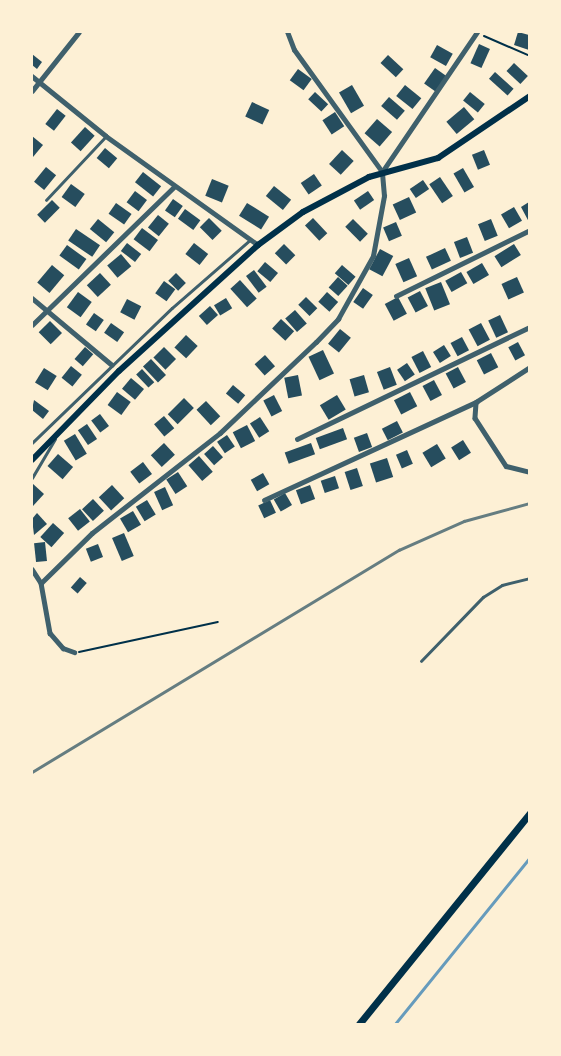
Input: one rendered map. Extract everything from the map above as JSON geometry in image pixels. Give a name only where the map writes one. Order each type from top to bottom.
[{"type":"main road","points":[[32,460],[258,245],[327,196],[382,173],[438,158],[530,96]]},
{"type":"main road","points":[[359,1024],[530,813]]},
{"type":"street","points":[[32,91],[79,32]]},
{"type":"street","points":[[41,583],[92,533],[220,433],[338,319],[358,288],[377,243],[382,173],[476,32]]},
{"type":"street","points":[[287,34],[382,173]]},
{"type":"street","points":[[32,76],[174,187],[258,245]]},
{"type":"street","points":[[32,326],[174,187]]},
{"type":"street","points":[[396,296],[530,230]]},
{"type":"street","points":[[32,298],[112,365]]},
{"type":"street","points":[[297,439],[530,327]]},
{"type":"street","points":[[264,500],[476,402],[530,367]]},
{"type":"street","points":[[476,402],[475,418],[506,466],[530,472]]},
{"type":"street","points":[[32,569],[41,583],[50,633],[63,648],[74,652]]},
{"type":"lane","points":[[46,200],[106,136]]},
{"type":"lane","points":[[32,443],[112,365],[251,239]]},
{"type":"lane","points":[[32,478],[61,431]]},
{"type":"lane","points":[[421,661],[483,597],[510,582],[530,578]]},
{"type":"path","points":[[476,32],[530,56]]},
{"type":"path","points":[[74,652],[218,622]]},
{"type":"building","points":[[518,32],[529,35],[529,50],[514,45]]},
{"type":"building","points":[[479,44],[490,49],[481,68],[470,63]]},
{"type":"building","points":[[437,45],[453,54],[446,66],[430,57]]},
{"type":"building","points":[[32,54],[42,62],[37,69],[32,65]]},
{"type":"building","points":[[388,55],[403,69],[396,77],[380,63]]},
{"type":"building","points":[[514,63],[528,76],[520,84],[506,71]]},
{"type":"building","points":[[435,68],[448,77],[437,93],[424,84]]},
{"type":"building","points":[[298,69],[312,79],[304,90],[290,80]]},
{"type":"building","points":[[495,72],[514,89],[508,95],[489,79]]},
{"type":"building","points":[[352,85],[364,106],[351,113],[339,92]]},
{"type":"building","points":[[405,85],[421,98],[413,109],[396,96]]},
{"type":"building","points":[[315,92],[328,104],[321,112],[308,99]]},
{"type":"building","points":[[470,92],[485,104],[478,113],[463,101]]},
{"type":"building","points":[[389,97],[405,111],[397,120],[381,106]]},
{"type":"building","points":[[252,102],[269,110],[262,125],[245,117]]},
{"type":"building","points":[[464,107],[474,119],[457,134],[446,122]]},
{"type":"building","points":[[57,109],[66,116],[54,131],[45,124]]},
{"type":"building","points":[[335,112],[344,126],[332,134],[322,120]]},
{"type":"building","points":[[377,119],[392,132],[380,146],[365,133]]},
{"type":"building","points":[[85,127],[95,136],[81,151],[71,143]]},
{"type":"building","points":[[32,136],[43,145],[33,157],[32,155]]},
{"type":"building","points":[[105,148],[117,158],[109,168],[97,158]]},
{"type":"building","points":[[342,150],[354,161],[341,175],[329,164]]},
{"type":"building","points":[[484,150],[490,165],[478,170],[472,155]]},
{"type":"building","points":[[46,167],[56,175],[44,190],[34,182]]},
{"type":"building","points":[[463,168],[474,187],[464,193],[453,174]]},
{"type":"building","points":[[143,172],[161,186],[153,196],[135,182]]},
{"type":"building","points":[[314,174],[322,186],[309,195],[301,183]]},
{"type":"building","points":[[440,177],[453,196],[442,203],[429,184]]},
{"type":"building","points":[[212,179],[229,186],[222,202],[205,196]]},
{"type":"building","points":[[423,180],[429,189],[416,198],[410,189]]},
{"type":"building","points":[[71,184],[85,194],[75,207],[62,197]]},
{"type":"building","points":[[274,186],[291,200],[283,210],[266,196]]},
{"type":"building","points":[[135,191],[147,200],[139,211],[127,202]]},
{"type":"building","points":[[368,191],[374,200],[360,210],[354,201]]},
{"type":"building","points":[[409,197],[416,212],[400,220],[393,205]]},
{"type":"building","points":[[173,199],[183,206],[175,217],[165,210]]},
{"type":"building","points":[[52,200],[60,208],[45,223],[37,215]]},
{"type":"building","points":[[529,202],[529,222],[521,207]]},
{"type":"building","points":[[116,203],[132,214],[124,225],[109,214]]},
{"type":"building","points":[[247,203],[269,217],[261,229],[239,216]]},
{"type":"building","points":[[514,207],[522,221],[509,228],[501,214]]},
{"type":"building","points":[[185,209],[200,220],[193,230],[178,219]]},
{"type":"building","points":[[158,215],[169,224],[159,236],[148,227]]},
{"type":"building","points":[[209,218],[222,231],[213,240],[200,227]]},
{"type":"building","points":[[313,218],[327,233],[319,241],[305,226]]},
{"type":"building","points":[[98,219],[114,232],[106,242],[90,229]]},
{"type":"building","points":[[353,219],[368,234],[360,242],[345,227]]},
{"type":"building","points":[[491,219],[498,236],[485,241],[478,224]]},
{"type":"building","points":[[396,222],[402,236],[389,241],[383,227]]},
{"type":"building","points":[[142,228],[158,240],[150,251],[134,239]]},
{"type":"building","points":[[76,229],[100,245],[92,257],[68,241]]},
{"type":"building","points":[[467,237],[473,253],[460,258],[454,242]]},
{"type":"building","points":[[127,243],[141,254],[135,262],[121,251]]},
{"type":"building","points":[[194,243],[208,254],[200,265],[185,254]]},
{"type":"building","points":[[284,244],[295,255],[286,265],[275,253]]},
{"type":"building","points":[[514,244],[521,255],[501,267],[494,256]]},
{"type":"building","points":[[67,245],[86,259],[79,270],[59,256]]},
{"type":"building","points":[[445,248],[451,261],[432,270],[426,257]]},
{"type":"building","points":[[380,249],[393,256],[382,276],[369,269]]},
{"type":"building","points":[[121,254],[131,266],[117,278],[107,266]]},
{"type":"building","points":[[409,258],[417,276],[403,282],[395,264]]},
{"type":"building","points":[[265,262],[278,273],[270,282],[257,271]]},
{"type":"building","points":[[482,263],[489,275],[473,284],[466,272]]},
{"type":"building","points":[[52,265],[64,275],[49,293],[37,283]]},
{"type":"building","points":[[342,265],[356,277],[348,285],[335,273]]},
{"type":"building","points":[[254,270],[267,287],[259,293],[246,276]]},
{"type":"building","points":[[461,272],[467,283],[452,292],[445,281]]},
{"type":"building","points":[[100,273],[111,285],[98,297],[87,285]]},
{"type":"building","points":[[176,273],[186,283],[178,291],[168,281]]},
{"type":"building","points":[[338,277],[348,286],[338,296],[329,287]]},
{"type":"building","points":[[517,277],[524,293],[508,299],[501,284]]},
{"type":"building","points":[[240,280],[257,299],[247,307],[230,289]]},
{"type":"building","points":[[164,281],[175,289],[167,301],[155,293]]},
{"type":"building","points":[[441,282],[450,304],[434,311],[425,288]]},
{"type":"building","points":[[363,288],[373,295],[363,309],[353,302]]},
{"type":"building","points":[[420,291],[428,306],[416,313],[408,298]]},
{"type":"building","points":[[78,292],[92,302],[81,317],[67,307]]},
{"type":"building","points":[[327,292],[338,302],[329,312],[318,302]]},
{"type":"building","points":[[306,297],[317,308],[310,316],[298,305]]},
{"type":"building","points":[[398,297],[407,314],[394,321],[385,304]]},
{"type":"building","points":[[226,298],[232,308],[220,315],[214,305]]},
{"type":"building","points":[[127,299],[141,306],[134,320],[120,312]]},
{"type":"building","points":[[210,306],[218,315],[207,325],[199,316]]},
{"type":"building","points":[[295,310],[307,324],[297,332],[285,319]]},
{"type":"building","points":[[94,313],[104,320],[96,331],[86,324]]},
{"type":"building","points":[[500,315],[508,332],[496,338],[488,320]]},
{"type":"building","points":[[281,319],[294,331],[285,341],[272,329]]},
{"type":"building","points":[[50,321],[62,333],[51,344],[39,332]]},
{"type":"building","points":[[111,323],[124,332],[117,342],[104,333]]},
{"type":"building","points":[[481,323],[490,340],[478,346],[469,330]]},
{"type":"building","points":[[340,329],[351,338],[339,353],[328,344]]},
{"type":"building","points":[[186,335],[198,346],[186,358],[174,347]]},
{"type":"building","points":[[462,337],[469,350],[458,356],[451,343]]},
{"type":"building","points":[[518,342],[525,355],[515,360],[508,347]]},
{"type":"building","points":[[444,345],[451,356],[440,363],[433,352]]},
{"type":"building","points":[[85,347],[93,354],[83,366],[75,359]]},
{"type":"building","points":[[164,347],[176,359],[165,370],[153,358]]},
{"type":"building","points":[[323,350],[334,374],[319,380],[308,357]]},
{"type":"building","points":[[423,351],[431,367],[420,373],[411,357]]},
{"type":"building","points":[[491,353],[498,367],[484,375],[477,360]]},
{"type":"building","points":[[265,355],[275,366],[265,376],[255,364]]},
{"type":"building","points":[[151,359],[166,375],[158,383],[143,367]]},
{"type":"building","points":[[407,363],[415,375],[405,381],[397,370]]},
{"type":"building","points":[[71,366],[82,375],[72,386],[62,378]]},
{"type":"building","points":[[390,367],[397,385],[384,390],[377,372]]},
{"type":"building","points":[[458,367],[466,382],[454,389],[446,374]]},
{"type":"building","points":[[44,368],[57,376],[48,390],[35,382]]},
{"type":"building","points":[[142,369],[154,382],[148,388],[136,374]]},
{"type":"building","points":[[298,375],[302,396],[288,398],[284,378]]},
{"type":"building","points":[[364,375],[369,392],[355,396],[350,379]]},
{"type":"building","points":[[131,378],[144,389],[135,400],[122,389]]},
{"type":"building","points":[[434,380],[442,395],[431,401],[423,386]]},
{"type":"building","points":[[233,385],[245,395],[238,404],[226,393]]},
{"type":"building","points":[[117,392],[131,402],[121,415],[108,405]]},
{"type":"building","points":[[410,392],[417,406],[401,414],[394,400]]},
{"type":"building","points":[[274,395],[282,411],[271,416],[263,400]]},
{"type":"building","points":[[337,395],[346,410],[329,420],[320,405]]},
{"type":"building","points":[[184,398],[194,408],[178,424],[168,414]]},
{"type":"building","points":[[34,400],[49,411],[43,419],[32,410]]},
{"type":"building","points":[[206,401],[220,416],[211,425],[196,410]]},
{"type":"building","points":[[100,414],[109,426],[100,433],[91,421]]},
{"type":"building","points":[[164,416],[174,428],[164,437],[154,424]]},
{"type":"building","points":[[260,417],[269,431],[259,438],[250,424]]},
{"type":"building","points":[[397,421],[403,433],[388,440],[382,429]]},
{"type":"building","points":[[87,424],[97,439],[88,445],[78,430]]},
{"type":"building","points":[[247,425],[255,441],[241,448],[233,432]]},
{"type":"building","points":[[343,428],[347,439],[320,449],[316,438]]},
{"type":"building","points":[[367,433],[372,447],[359,452],[354,438]]},
{"type":"building","points":[[75,434],[87,454],[76,460],[64,441]]},
{"type":"building","points":[[227,435],[235,447],[225,453],[217,442]]},
{"type":"building","points":[[463,440],[471,453],[459,460],[451,447]]},
{"type":"building","points":[[164,443],[175,455],[162,467],[151,455]]},
{"type":"building","points":[[311,443],[315,454],[289,464],[285,453]]},
{"type":"building","points":[[437,444],[446,459],[431,467],[422,453]]},
{"type":"building","points":[[213,446],[223,457],[214,465],[204,454]]},
{"type":"building","points":[[407,450],[413,464],[402,468],[396,455]]},
{"type":"building","points":[[58,454],[73,467],[63,479],[48,466]]},
{"type":"building","points":[[199,456],[213,472],[202,481],[188,465]]},
{"type":"building","points":[[387,458],[393,477],[376,483],[370,464]]},
{"type":"building","points":[[143,462],[152,474],[139,484],[130,472]]},
{"type":"building","points":[[357,468],[363,486],[351,490],[345,472]]},
{"type":"building","points":[[178,472],[187,486],[176,494],[166,480]]},
{"type":"building","points":[[263,473],[269,484],[257,491],[251,480]]},
{"type":"building","points":[[335,476],[339,488],[325,493],[321,481]]},
{"type":"building","points":[[32,483],[44,494],[33,506],[32,504]]},
{"type":"building","points":[[112,485],[124,498],[111,510],[99,497]]},
{"type":"building","points":[[310,485],[315,499],[301,504],[296,490]]},
{"type":"building","points":[[165,487],[173,505],[162,510],[154,492]]},
{"type":"building","points":[[285,493],[292,505],[281,512],[274,500]]},
{"type":"building","points":[[93,499],[104,511],[93,521],[82,509]]},
{"type":"building","points":[[147,500],[156,515],[145,521],[136,507]]},
{"type":"building","points":[[270,500],[276,513],[264,518],[258,505]]},
{"type":"building","points":[[80,509],[90,522],[78,531],[68,518]]},
{"type":"building","points":[[133,511],[141,525],[128,532],[120,518]]},
{"type":"building","points":[[37,513],[47,524],[34,535],[32,519]]},
{"type":"building","points":[[53,523],[64,533],[51,547],[40,537]]},
{"type":"building","points":[[124,533],[134,556],[122,561],[112,538]]},
{"type":"building","points":[[45,542],[47,561],[36,562],[34,543]]},
{"type":"building","points":[[98,544],[103,557],[91,562],[86,549]]},
{"type":"building","points":[[80,577],[87,583],[78,593],[71,588]]},
{"type":"waterway","points":[[395,1024],[530,857]]},
{"type":"railway","points":[[32,772],[399,550],[464,521],[530,503]]}]
